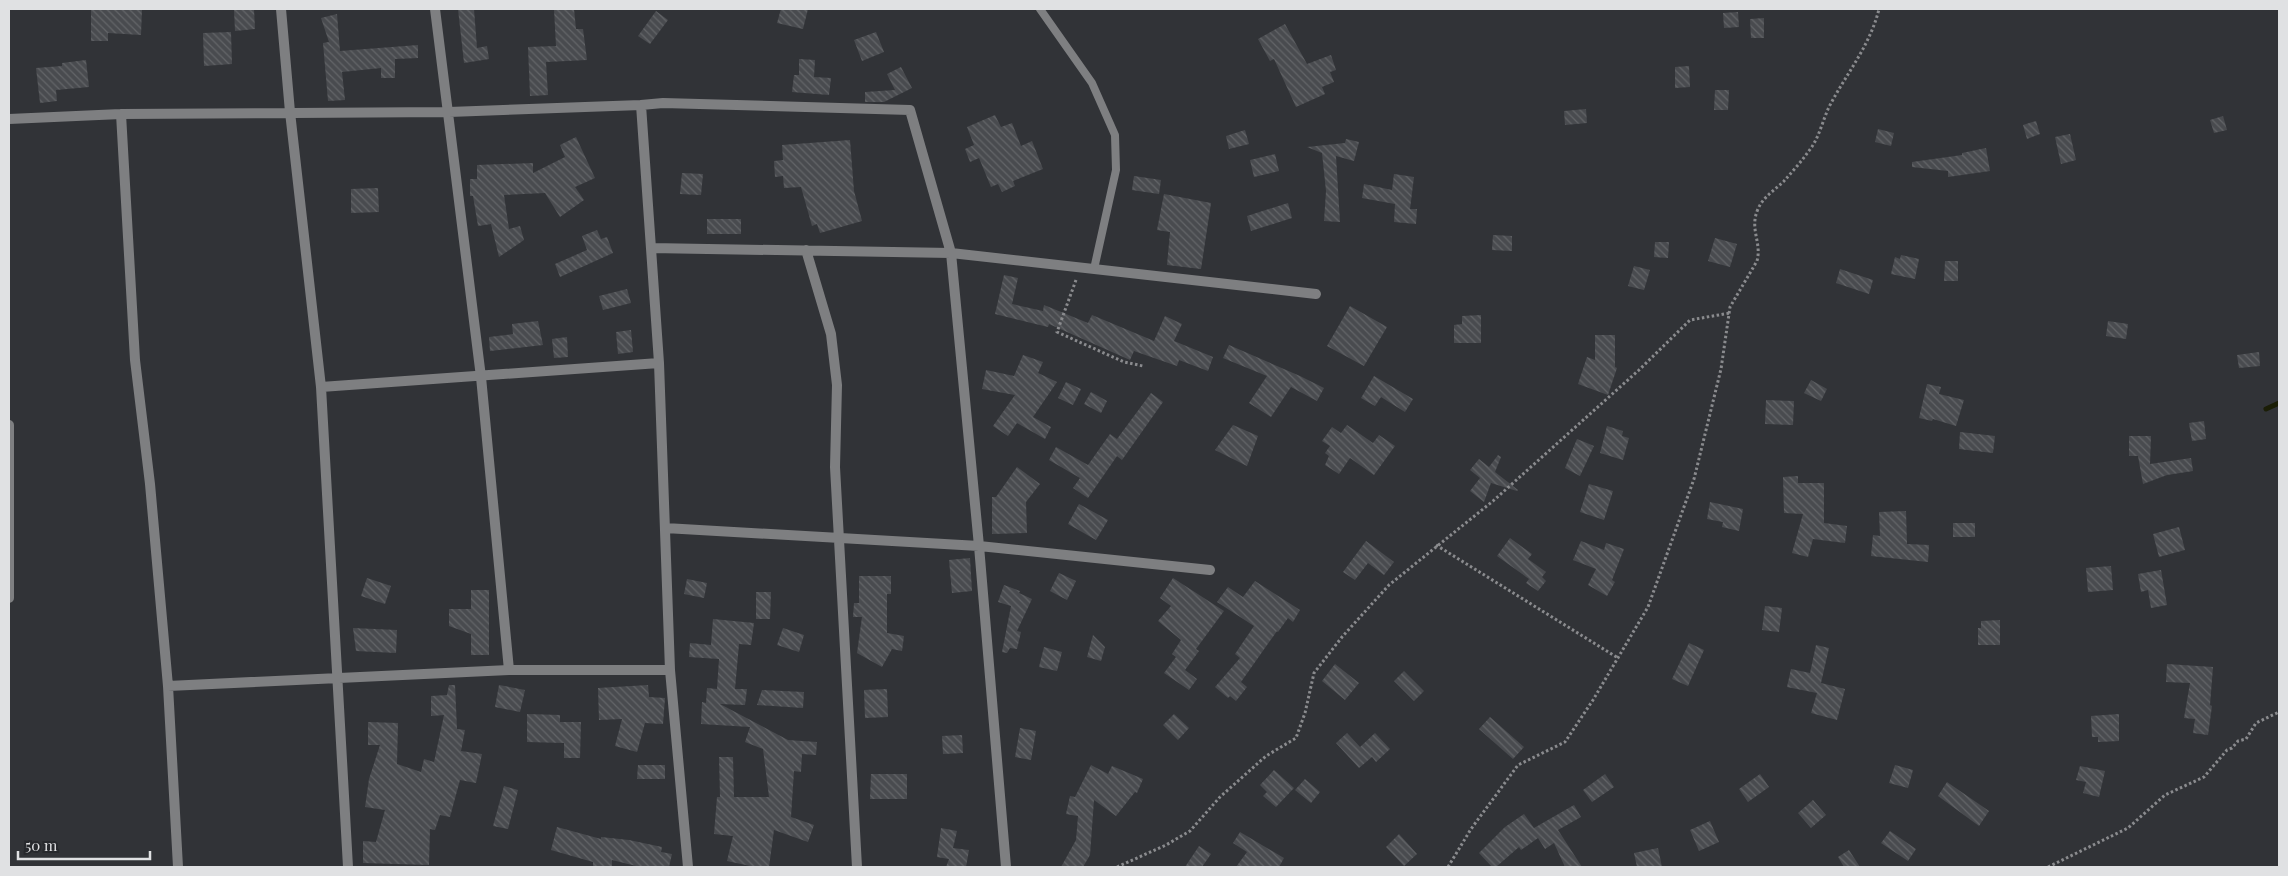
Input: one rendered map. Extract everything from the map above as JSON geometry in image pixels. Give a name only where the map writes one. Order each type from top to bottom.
[{"type":"street","points":[[280,9],[321,387],[348,867]]},
{"type":"street","points":[[435,9],[481,376],[508,670]]},
{"type":"street","points":[[9,119],[121,114],[449,112],[663,103],[910,110],[951,253],[979,546],[1006,867]]},
{"type":"street","points":[[641,105],[659,363],[670,670],[688,867]]},
{"type":"street","points":[[121,114],[135,360],[150,484],[168,686],[178,867]]},
{"type":"street","points":[[651,248],[951,253],[1316,294]]},
{"type":"street","points":[[806,250],[831,334],[837,385],[835,467],[857,867]]},
{"type":"street","points":[[321,387],[659,363]]},
{"type":"street","points":[[9,425],[9,598]]},
{"type":"street","points":[[665,528],[979,546],[1210,570]]},
{"type":"street","points":[[168,686],[508,670],[670,670]]},
{"type":"lane","points":[[1040,9],[1092,83],[1115,135],[1116,170],[1094,269]]},
{"type":"path","points":[[1448,867],[1471,829],[1518,765],[1565,742],[1648,607],[1694,479],[1721,369],[1730,313],[1743,282],[1757,261],[1759,253],[1754,225],[1759,206],[1764,198],[1799,165],[1811,148],[1840,88],[1863,50],[1875,24],[1879,9]]},
{"type":"path","points":[[1081,268],[1057,332],[1124,362],[1143,366]]},
{"type":"path","points":[[1117,867],[1166,845],[1190,831],[1220,796],[1266,756],[1296,738],[1305,713],[1314,673],[1342,637],[1389,585],[1436,545],[1493,501],[1639,370],[1690,320],[1730,313]]},
{"type":"path","points":[[1436,545],[1618,658]]},
{"type":"path","points":[[2048,867],[2128,828],[2165,795],[2204,777],[2227,750],[2246,739],[2256,723],[2279,712]]},
{"type":"building","points":[[91,9],[142,9],[141,35],[108,33],[108,41],[91,41]]},
{"type":"building","points":[[254,9],[255,29],[235,31],[234,10]]},
{"type":"building","points":[[458,9],[474,9],[477,48],[487,46],[489,59],[464,63]]},
{"type":"building","points":[[554,9],[574,9],[576,29],[583,29],[587,60],[546,62],[548,95],[530,96],[528,47],[556,46]]},
{"type":"building","points":[[781,9],[808,9],[803,29],[777,23]]},
{"type":"building","points":[[656,11],[668,20],[650,44],[638,36]]},
{"type":"building","points":[[1738,12],[1739,27],[1724,28],[1723,13]]},
{"type":"building","points":[[337,14],[340,51],[418,45],[418,58],[395,59],[395,78],[381,78],[381,68],[342,72],[345,100],[328,101],[323,43],[329,42],[321,18]]},
{"type":"building","points":[[1764,18],[1764,38],[1751,38],[1750,19]]},
{"type":"building","points":[[1285,24],[1307,64],[1331,55],[1336,70],[1330,72],[1334,82],[1322,87],[1325,94],[1296,107],[1274,59],[1270,61],[1258,39]]},
{"type":"building","points":[[231,32],[232,64],[204,66],[203,33]]},
{"type":"building","points":[[876,32],[884,52],[862,61],[854,40]]},
{"type":"building","points":[[799,59],[815,60],[814,77],[831,78],[829,95],[792,92],[794,75],[799,75]]},
{"type":"building","points":[[86,60],[89,87],[56,90],[57,101],[40,103],[36,68],[62,66],[62,63]]},
{"type":"building","points":[[1689,66],[1690,87],[1675,88],[1675,67]]},
{"type":"building","points":[[901,67],[912,88],[884,102],[865,102],[865,92],[895,90],[887,74]]},
{"type":"building","points":[[1715,90],[1729,90],[1728,110],[1714,110]]},
{"type":"building","points":[[1586,109],[1587,123],[1565,125],[1564,111]]},
{"type":"building","points":[[995,115],[1001,127],[1012,123],[1021,146],[1032,141],[1043,169],[1013,181],[1015,186],[1002,192],[998,184],[991,187],[979,158],[970,162],[965,149],[974,145],[967,127]]},
{"type":"building","points":[[2223,116],[2227,130],[2214,133],[2210,120]]},
{"type":"building","points":[[2036,121],[2040,134],[2027,139],[2023,125]]},
{"type":"building","points":[[1878,129],[1894,133],[1891,146],[1875,142]]},
{"type":"building","points":[[1245,130],[1249,144],[1229,149],[1226,136]]},
{"type":"building","points":[[2070,134],[2076,160],[2061,164],[2055,137]]},
{"type":"building","points":[[576,137],[595,178],[575,187],[584,200],[560,217],[545,193],[504,195],[509,229],[520,226],[524,240],[499,257],[491,224],[478,226],[473,196],[470,196],[470,179],[477,179],[477,165],[533,163],[533,173],[565,157],[560,145]]},
{"type":"building","points":[[1346,139],[1359,142],[1354,161],[1336,156],[1340,222],[1324,221],[1326,191],[1322,153],[1307,147],[1345,143]]},
{"type":"building","points":[[850,140],[854,191],[862,221],[820,233],[817,224],[812,226],[801,187],[784,188],[783,176],[775,177],[774,161],[783,160],[782,145]]},
{"type":"building","points":[[1986,148],[1990,171],[1948,177],[1948,171],[1912,167],[1912,162],[1962,155],[1962,153]]},
{"type":"building","points":[[1275,154],[1279,171],[1254,177],[1250,160]]},
{"type":"building","points":[[682,173],[703,174],[701,195],[680,194]]},
{"type":"building","points":[[1394,174],[1414,177],[1410,209],[1417,209],[1416,224],[1394,222],[1395,204],[1362,198],[1364,184],[1392,190]]},
{"type":"building","points":[[1134,176],[1161,180],[1159,194],[1132,190]]},
{"type":"building","points":[[378,188],[379,212],[351,213],[351,189]]},
{"type":"building","points":[[1164,194],[1211,203],[1201,269],[1167,265],[1170,232],[1157,230]]},
{"type":"building","points":[[1288,203],[1292,218],[1251,231],[1247,216]]},
{"type":"building","points":[[707,219],[741,219],[741,234],[707,234]]},
{"type":"building","points":[[597,230],[601,239],[607,237],[613,253],[560,277],[555,264],[587,250],[582,236]]},
{"type":"building","points":[[1493,235],[1512,236],[1512,251],[1492,250]]},
{"type":"building","points":[[1715,238],[1737,244],[1730,267],[1708,261]]},
{"type":"building","points":[[1655,242],[1669,242],[1668,258],[1654,257]]},
{"type":"building","points":[[1901,255],[1919,259],[1915,279],[1891,274],[1895,257],[1900,259]]},
{"type":"building","points":[[1945,261],[1958,261],[1958,281],[1944,281]]},
{"type":"building","points":[[1634,266],[1650,270],[1644,290],[1628,286]]},
{"type":"building","points":[[1840,269],[1873,280],[1869,294],[1836,283]]},
{"type":"building","points":[[1004,275],[1018,278],[1012,304],[1043,311],[1044,305],[1088,323],[1092,315],[1154,341],[1165,316],[1182,324],[1174,341],[1213,357],[1208,371],[1179,360],[1177,366],[1134,351],[1130,360],[1049,324],[1048,327],[995,314]]},
{"type":"building","points":[[627,289],[631,303],[603,310],[599,296]]},
{"type":"building","points":[[1350,306],[1387,327],[1364,366],[1327,346]]},
{"type":"building","points":[[1481,315],[1481,343],[1454,343],[1454,325],[1462,324],[1462,316]]},
{"type":"building","points":[[538,321],[543,345],[490,351],[489,337],[513,334],[512,324]]},
{"type":"building","points":[[2108,321],[2128,324],[2126,339],[2106,336]]},
{"type":"building","points":[[631,330],[633,352],[618,354],[616,332]]},
{"type":"building","points":[[1595,335],[1615,335],[1615,367],[1617,368],[1608,395],[1578,384],[1587,357],[1595,360]]},
{"type":"building","points":[[567,337],[568,357],[554,358],[552,339]]},
{"type":"building","points":[[1229,345],[1324,388],[1317,401],[1291,387],[1271,417],[1249,403],[1267,376],[1223,358]]},
{"type":"building","points":[[2259,352],[2260,366],[2239,368],[2237,355]]},
{"type":"building","points":[[1023,355],[1043,362],[1038,373],[1057,382],[1033,417],[1051,427],[1045,439],[1017,423],[1008,436],[993,426],[1015,395],[982,389],[986,370],[1014,376]]},
{"type":"building","points":[[1374,376],[1413,399],[1405,412],[1381,397],[1375,406],[1361,398]]},
{"type":"building","points":[[1811,380],[1827,389],[1821,401],[1804,393]]},
{"type":"building","points":[[1066,382],[1081,389],[1073,405],[1058,398]]},
{"type":"building","points":[[1927,384],[1941,387],[1939,394],[1964,400],[1956,426],[1933,419],[1932,421],[1919,418]]},
{"type":"building","points":[[1091,392],[1107,401],[1101,413],[1084,404]]},
{"type":"building","points":[[1151,393],[1163,402],[1122,460],[1117,456],[1088,498],[1073,488],[1080,478],[1049,460],[1056,447],[1088,465],[1110,434],[1117,439]]},
{"type":"building","points":[[1766,400],[1794,401],[1793,425],[1765,424]]},
{"type":"building","points":[[2204,421],[2206,439],[2192,441],[2189,423]]},
{"type":"building","points":[[1233,425],[1258,436],[1247,466],[1215,450]]},
{"type":"building","points":[[1347,425],[1373,443],[1379,435],[1395,446],[1374,475],[1350,458],[1339,474],[1325,465],[1329,456],[1325,453],[1330,446],[1322,441],[1332,427],[1341,433]]},
{"type":"building","points":[[1607,426],[1623,431],[1622,436],[1629,438],[1623,460],[1600,453]]},
{"type":"building","points":[[1960,432],[1995,436],[1993,453],[1959,449]]},
{"type":"building","points":[[2129,436],[2151,436],[2150,464],[2191,458],[2193,471],[2167,475],[2143,484],[2138,456],[2129,456]]},
{"type":"building","points":[[1577,439],[1594,446],[1580,476],[1565,468]]},
{"type":"building","points":[[1498,455],[1501,457],[1495,472],[1518,490],[1491,483],[1484,502],[1470,491],[1480,478],[1470,470],[1479,459],[1489,467]]},
{"type":"building","points":[[1017,467],[1040,484],[1026,502],[1027,533],[992,534],[992,497],[996,497]]},
{"type":"building","points":[[1798,476],[1798,483],[1824,483],[1824,523],[1847,526],[1845,543],[1813,539],[1808,557],[1792,553],[1803,514],[1784,513],[1783,477]]},
{"type":"building","points":[[1589,484],[1613,491],[1604,520],[1580,512]]},
{"type":"building","points":[[1710,502],[1743,509],[1739,531],[1722,527],[1723,522],[1707,519]]},
{"type":"building","points":[[1079,504],[1108,520],[1096,540],[1068,524]]},
{"type":"building","points":[[1906,511],[1907,544],[1929,545],[1928,562],[1871,556],[1873,535],[1880,536],[1879,512]]},
{"type":"building","points":[[1953,523],[1975,523],[1975,537],[1953,537]]},
{"type":"building","points":[[2179,527],[2185,550],[2159,557],[2153,534]]},
{"type":"building","points":[[1510,538],[1532,554],[1528,559],[1546,572],[1542,577],[1546,581],[1538,591],[1526,583],[1529,579],[1497,556]]},
{"type":"building","points":[[1366,541],[1394,562],[1384,575],[1368,563],[1355,580],[1343,572]]},
{"type":"building","points":[[1581,541],[1604,550],[1606,543],[1624,549],[1612,580],[1615,582],[1607,596],[1588,585],[1596,569],[1573,560]]},
{"type":"building","points":[[970,558],[972,591],[952,593],[949,560]]},
{"type":"building","points":[[2111,566],[2113,590],[2088,592],[2086,568]]},
{"type":"building","points":[[2161,570],[2167,605],[2151,608],[2148,590],[2141,592],[2138,574]]},
{"type":"building","points":[[1059,573],[1076,581],[1067,600],[1050,591]]},
{"type":"building","points":[[859,576],[891,576],[891,594],[887,594],[887,633],[904,636],[902,651],[892,649],[882,667],[857,653],[862,617],[853,617],[854,603],[859,603]]},
{"type":"building","points":[[367,578],[391,586],[385,604],[361,596]]},
{"type":"building","points":[[1173,578],[1224,611],[1196,649],[1199,651],[1185,670],[1197,679],[1189,690],[1164,673],[1176,657],[1172,654],[1181,640],[1158,621],[1171,606],[1160,598]]},
{"type":"building","points":[[687,579],[707,583],[704,598],[684,594]]},
{"type":"building","points":[[1255,581],[1300,610],[1293,622],[1288,618],[1277,631],[1241,682],[1247,687],[1236,701],[1230,696],[1228,698],[1215,687],[1240,658],[1235,654],[1254,626],[1217,602],[1228,587],[1243,597]]},
{"type":"building","points":[[1004,585],[1020,591],[1019,593],[1032,599],[1017,631],[1021,632],[1017,649],[1010,648],[1007,653],[1002,652],[1011,606],[998,602]]},
{"type":"building","points":[[471,590],[489,590],[489,655],[471,655],[471,634],[449,626],[449,609],[471,609]]},
{"type":"building","points":[[756,592],[771,592],[770,619],[756,619]]},
{"type":"building","points":[[1765,606],[1782,608],[1779,632],[1762,630]]},
{"type":"building","points":[[713,619],[754,623],[751,645],[739,644],[735,689],[747,689],[745,705],[720,704],[788,740],[817,742],[816,755],[802,754],[801,772],[794,771],[791,817],[814,825],[808,842],[774,830],[769,867],[755,867],[727,861],[733,836],[714,834],[717,797],[720,797],[719,757],[733,757],[734,797],[769,797],[763,749],[745,742],[750,727],[701,724],[702,702],[706,703],[707,688],[717,689],[719,659],[689,657],[690,643],[711,645]]},
{"type":"building","points":[[2000,620],[2000,645],[1978,645],[1978,628],[1981,628],[1981,621]]},
{"type":"building","points":[[353,628],[397,630],[396,653],[356,651]]},
{"type":"building","points":[[783,628],[804,635],[799,652],[777,645]]},
{"type":"building","points":[[1093,635],[1105,647],[1101,661],[1087,657]]},
{"type":"building","points":[[1689,643],[1704,650],[1688,686],[1672,679]]},
{"type":"building","points":[[1816,645],[1829,648],[1821,683],[1845,689],[1837,720],[1811,713],[1817,693],[1787,687],[1791,669],[1810,673]]},
{"type":"building","points":[[1044,647],[1062,652],[1057,671],[1039,667]]},
{"type":"building","points":[[1335,664],[1359,683],[1345,700],[1322,681]]},
{"type":"building","points":[[2167,664],[2213,667],[2210,705],[2212,706],[2208,735],[2193,733],[2195,719],[2184,718],[2190,683],[2166,682]]},
{"type":"building","points":[[1404,671],[1424,691],[1414,701],[1394,681]]},
{"type":"building","points":[[449,685],[455,685],[457,729],[465,730],[461,751],[482,754],[476,783],[460,780],[450,817],[440,815],[435,830],[430,829],[429,865],[363,863],[363,841],[376,842],[385,810],[365,807],[369,779],[380,745],[368,745],[368,722],[398,723],[397,764],[421,772],[424,759],[434,762],[444,715],[431,716],[431,696],[447,695]]},
{"type":"building","points":[[499,685],[525,690],[520,712],[495,707]]},
{"type":"building","points":[[648,685],[649,697],[665,698],[663,724],[645,723],[637,752],[615,746],[622,719],[599,720],[598,688]]},
{"type":"building","points":[[887,689],[888,717],[865,718],[864,690]]},
{"type":"building","points":[[762,690],[804,692],[803,708],[757,705]]},
{"type":"building","points":[[527,714],[560,715],[560,722],[581,722],[580,758],[564,758],[564,743],[527,742]]},
{"type":"building","points":[[1174,714],[1189,728],[1178,740],[1163,725]]},
{"type":"building","points":[[2119,714],[2119,741],[2098,742],[2098,737],[2092,737],[2091,716]]},
{"type":"building","points":[[1490,717],[1524,747],[1513,759],[1479,729]]},
{"type":"building","points":[[1020,728],[1036,731],[1031,760],[1015,757]]},
{"type":"building","points":[[1347,733],[1360,747],[1375,733],[1390,749],[1376,762],[1372,757],[1359,768],[1336,743]]},
{"type":"building","points":[[962,735],[963,753],[943,754],[942,736]]},
{"type":"building","points":[[638,765],[665,765],[665,779],[637,779]]},
{"type":"building","points":[[1091,765],[1108,774],[1112,766],[1143,779],[1137,793],[1135,792],[1116,816],[1094,800],[1090,855],[1083,867],[1061,867],[1076,840],[1078,816],[1066,814],[1070,796],[1075,797]]},
{"type":"building","points":[[1895,765],[1913,770],[1908,788],[1889,783]]},
{"type":"building","points":[[2080,766],[2105,771],[2099,797],[2083,793],[2086,782],[2076,780]]},
{"type":"building","points":[[1274,770],[1294,788],[1276,807],[1263,796],[1267,792],[1260,785]]},
{"type":"building","points":[[871,774],[907,774],[907,799],[870,799]]},
{"type":"building","points":[[1605,774],[1614,787],[1592,802],[1583,790]]},
{"type":"building","points":[[1760,774],[1769,787],[1748,802],[1739,789]]},
{"type":"building","points":[[1305,779],[1320,792],[1311,803],[1295,790]]},
{"type":"building","points":[[1947,782],[1989,811],[1979,826],[1938,796]]},
{"type":"building","points":[[504,786],[518,790],[508,829],[493,826]]},
{"type":"building","points":[[1813,800],[1826,815],[1811,828],[1798,813]]},
{"type":"building","points":[[1574,805],[1581,817],[1558,830],[1582,867],[1565,867],[1554,843],[1545,849],[1538,838],[1521,850],[1519,847],[1496,867],[1492,867],[1479,853],[1505,827],[1524,814],[1534,828]]},
{"type":"building","points":[[1710,821],[1719,842],[1699,851],[1690,830]]},
{"type":"building","points":[[557,827],[601,839],[601,837],[629,840],[662,847],[661,852],[672,854],[669,867],[640,867],[612,860],[612,867],[593,867],[593,862],[551,850]]},
{"type":"building","points":[[941,828],[957,831],[953,848],[969,850],[966,867],[946,867],[949,859],[937,857]]},
{"type":"building","points":[[1890,831],[1916,849],[1908,861],[1881,843]]},
{"type":"building","points":[[1240,832],[1284,858],[1279,867],[1236,867],[1247,852],[1233,843]]},
{"type":"building","points":[[1399,834],[1417,854],[1404,866],[1386,847]]},
{"type":"building","points":[[1199,846],[1211,854],[1202,867],[1185,867]]},
{"type":"building","points":[[1658,848],[1662,867],[1637,867],[1634,853]]},
{"type":"building","points":[[1849,850],[1860,867],[1844,867],[1838,857]]},
{"type":"waterway","points":[[2266,409],[2279,403]]}]
